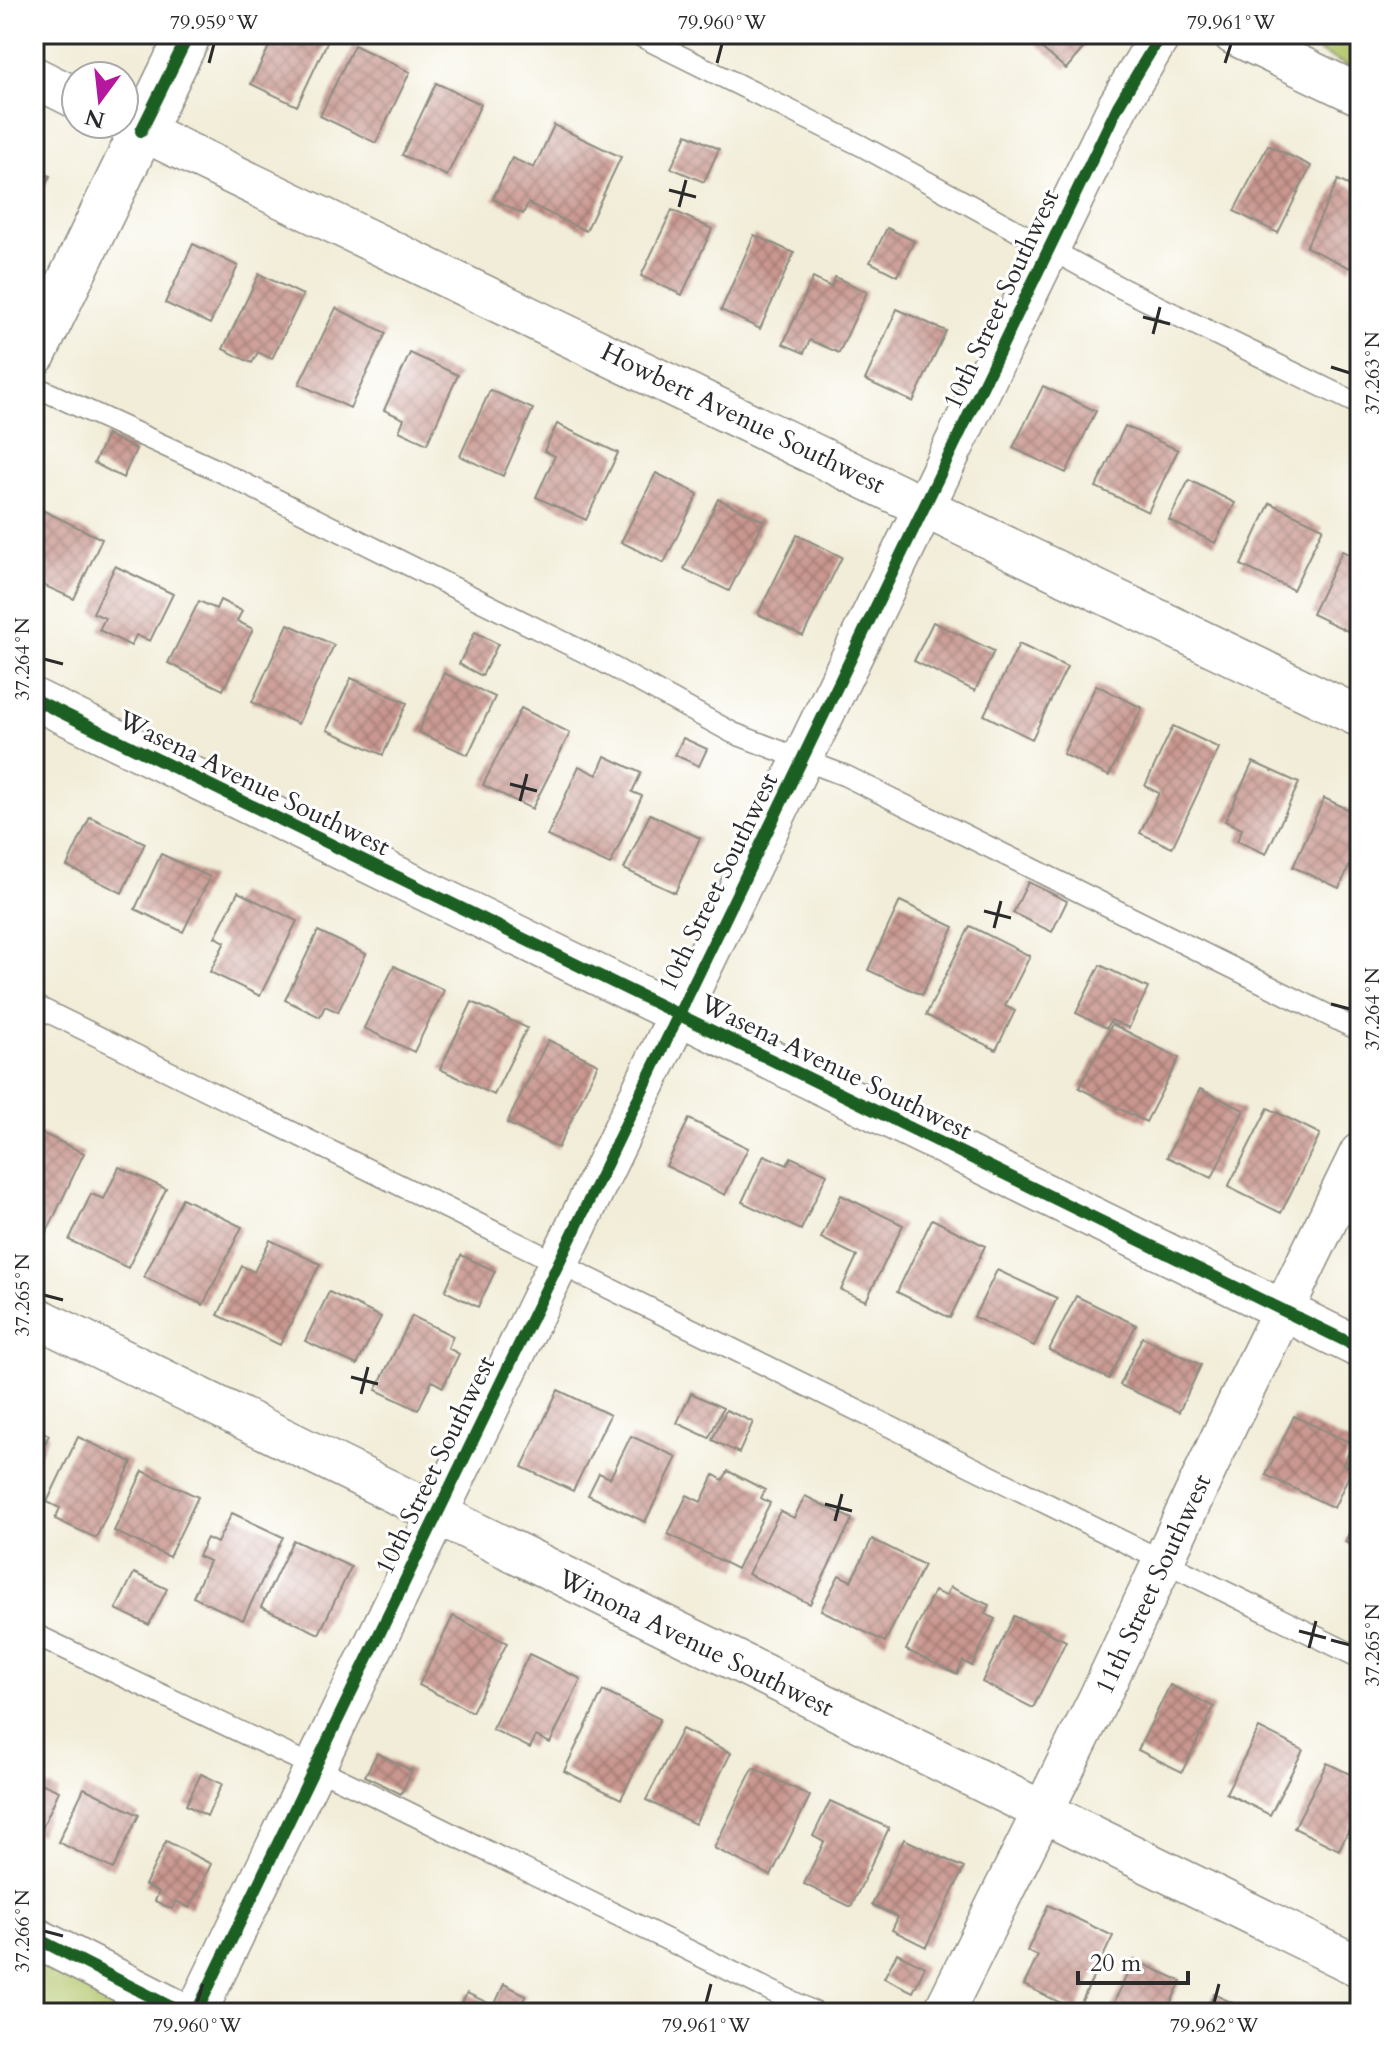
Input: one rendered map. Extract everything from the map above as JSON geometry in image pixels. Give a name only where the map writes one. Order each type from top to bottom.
[{"type":"main road","points":[[140,114],[189,34]]},
{"type":"main road","points":[[34,354],[127,140]]},
{"type":"street","name":"10th Street Southwest","points":[[196,2013],[1118,106],[1161,34]]},
{"type":"street","points":[[1233,34],[1360,95]]},
{"type":"street","points":[[34,77],[60,90]]},
{"type":"street","name":"Howbert Avenue Southwest","points":[[140,129],[1360,717]]},
{"type":"street","name":"Wasena Avenue Southwest","points":[[34,699],[1360,1348]]},
{"type":"street","name":"11th Street Southwest","points":[[943,2013],[1360,1153]]},
{"type":"street","name":"Winona Avenue Southwest","points":[[34,1316],[1360,1967]]},
{"type":"street","points":[[34,1937],[183,2013]]},
{"type":"lane","points":[[636,34],[862,146],[1245,351],[1360,405]]},
{"type":"lane","points":[[34,386],[213,468],[582,651],[733,733],[846,776],[1360,1031]]},
{"type":"lane","points":[[34,1005],[1360,1658]]},
{"type":"lane","points":[[34,1634],[314,1767],[816,2013]]},
{"type":"green space","points":[[1283,34],[1360,34],[1360,72]]},
{"type":"green space","points":[[34,1933],[203,2013],[34,2013]]},
{"type":"building","points":[[275,34],[331,34],[297,106],[251,84]]},
{"type":"building","points":[[1025,34],[1084,34],[1079,39],[1086,45],[1066,69]]},
{"type":"building","points":[[354,45],[410,72],[376,143],[320,116]]},
{"type":"building","points":[[436,83],[481,104],[447,176],[402,155]]},
{"type":"building","points":[[554,125],[621,157],[586,231],[528,203],[523,214],[493,199],[512,158],[534,168]]},
{"type":"building","points":[[687,134],[719,149],[704,182],[671,168]]},
{"type":"building","points":[[1268,145],[1311,166],[1278,233],[1234,211]]},
{"type":"building","points":[[34,168],[50,176],[34,208]]},
{"type":"building","points":[[1338,180],[1360,191],[1360,247],[1350,268],[1306,247]]},
{"type":"building","points":[[672,210],[712,229],[682,295],[641,276]]},
{"type":"building","points":[[887,228],[914,241],[897,276],[870,262]]},
{"type":"building","points":[[754,235],[794,253],[760,329],[721,310]]},
{"type":"building","points":[[193,244],[238,266],[210,324],[165,303]]},
{"type":"building","points":[[259,274],[303,295],[272,359],[258,352],[252,363],[223,349]]},
{"type":"building","points":[[835,277],[867,292],[839,353],[810,340],[804,353],[783,344],[813,278],[831,287]]},
{"type":"building","points":[[336,308],[386,333],[350,408],[299,384]]},
{"type":"building","points":[[897,309],[946,331],[913,402],[865,380]]},
{"type":"building","points":[[410,353],[458,375],[427,444],[399,431],[404,419],[384,410]]},
{"type":"building","points":[[1043,386],[1096,411],[1066,473],[1013,448]]},
{"type":"building","points":[[490,390],[533,409],[503,476],[460,456]]},
{"type":"building","points":[[557,424],[618,453],[586,520],[536,497],[555,456],[544,451]]},
{"type":"building","points":[[1125,426],[1178,450],[1148,512],[1096,487]]},
{"type":"building","points":[[107,435],[136,449],[123,478],[94,463]]},
{"type":"building","points":[[656,473],[698,494],[664,563],[621,542]]},
{"type":"building","points":[[1189,480],[1235,503],[1215,543],[1169,520]]},
{"type":"building","points":[[718,499],[764,521],[729,591],[684,569]]},
{"type":"building","points":[[1270,503],[1323,528],[1293,590],[1241,565]]},
{"type":"building","points":[[40,509],[102,539],[74,599],[41,584],[34,598],[34,522]]},
{"type":"building","points":[[797,535],[842,557],[803,636],[758,614]]},
{"type":"building","points":[[1342,551],[1360,559],[1360,637],[1312,614]]},
{"type":"building","points":[[115,566],[173,594],[150,641],[136,635],[131,646],[99,630],[105,618],[93,613]]},
{"type":"building","points":[[220,600],[242,611],[237,621],[253,629],[223,690],[168,663],[199,601],[216,609]]},
{"type":"building","points":[[933,622],[994,651],[975,691],[914,661]]},
{"type":"building","points":[[288,624],[334,645],[298,724],[252,702]]},
{"type":"building","points":[[475,632],[498,644],[482,676],[459,664]]},
{"type":"building","points":[[1019,644],[1067,667],[1032,739],[984,715]]},
{"type":"building","points":[[444,673],[495,697],[468,755],[418,732]]},
{"type":"building","points":[[351,678],[407,703],[383,755],[327,730]]},
{"type":"building","points":[[1096,685],[1142,708],[1109,776],[1063,754]]},
{"type":"building","points":[[521,708],[570,733],[532,809],[483,785]]},
{"type":"building","points":[[1173,726],[1219,748],[1172,848],[1140,833],[1159,793],[1145,786]]},
{"type":"building","points":[[683,738],[707,749],[699,766],[675,755]]},
{"type":"building","points":[[605,756],[641,773],[632,792],[642,796],[610,865],[547,836],[579,766],[597,775]]},
{"type":"building","points":[[1253,762],[1299,783],[1266,854],[1237,841],[1242,829],[1225,821]]},
{"type":"building","points":[[1324,798],[1360,815],[1360,844],[1339,888],[1293,867]]},
{"type":"building","points":[[650,814],[700,838],[675,893],[624,869]]},
{"type":"building","points":[[90,817],[145,843],[122,893],[67,866]]},
{"type":"building","points":[[161,854],[210,877],[183,932],[135,909]]},
{"type":"building","points":[[1028,882],[1067,901],[1052,932],[1013,913]]},
{"type":"building","points":[[238,892],[297,921],[260,996],[210,972],[225,942],[215,937]]},
{"type":"building","points":[[900,901],[954,927],[922,995],[868,970]]},
{"type":"building","points":[[970,926],[1030,956],[1005,1006],[1015,1011],[996,1050],[926,1015]]},
{"type":"building","points":[[318,931],[366,954],[338,1012],[325,1006],[320,1017],[285,1000]]},
{"type":"building","points":[[1100,965],[1148,988],[1129,1028],[1111,1020],[1107,1028],[1076,1013]]},
{"type":"building","points":[[394,966],[444,990],[414,1052],[364,1028]]},
{"type":"building","points":[[472,1002],[527,1028],[494,1095],[440,1069]]},
{"type":"building","points":[[1112,1024],[1179,1058],[1146,1122],[1079,1088]]},
{"type":"building","points":[[548,1040],[598,1064],[558,1148],[507,1123]]},
{"type":"building","points":[[1200,1089],[1244,1110],[1212,1178],[1167,1157]]},
{"type":"building","points":[[1268,1108],[1320,1134],[1281,1213],[1228,1187]]},
{"type":"building","points":[[689,1119],[748,1148],[725,1195],[666,1166]]},
{"type":"building","points":[[35,1130],[84,1153],[47,1232],[34,1226]]},
{"type":"building","points":[[764,1155],[787,1165],[791,1157],[827,1174],[801,1230],[742,1202]]},
{"type":"building","points":[[119,1167],[166,1189],[128,1268],[69,1240],[91,1194],[104,1199]]},
{"type":"building","points":[[841,1195],[903,1225],[866,1301],[841,1290],[857,1256],[821,1238]]},
{"type":"building","points":[[182,1198],[242,1227],[203,1305],[144,1277]]},
{"type":"building","points":[[932,1219],[985,1246],[950,1318],[897,1292]]},
{"type":"building","points":[[270,1240],[320,1264],[280,1345],[218,1315],[242,1266],[254,1272]]},
{"type":"building","points":[[461,1255],[495,1271],[478,1307],[445,1291]]},
{"type":"building","points":[[997,1270],[1057,1298],[1034,1346],[974,1317]]},
{"type":"building","points":[[329,1292],[381,1317],[357,1365],[305,1341]]},
{"type":"building","points":[[1076,1296],[1136,1325],[1109,1379],[1049,1350]]},
{"type":"building","points":[[412,1316],[453,1336],[448,1348],[459,1354],[443,1387],[432,1381],[418,1410],[376,1390]]},
{"type":"building","points":[[1142,1337],[1201,1365],[1179,1412],[1120,1385]]},
{"type":"building","points":[[558,1390],[610,1415],[573,1491],[522,1467]]},
{"type":"building","points":[[691,1393],[723,1408],[709,1438],[677,1423]]},
{"type":"building","points":[[726,1410],[753,1422],[739,1453],[712,1440]]},
{"type":"building","points":[[1294,1416],[1353,1444],[1343,1464],[1352,1469],[1334,1508],[1266,1475]]},
{"type":"building","points":[[34,1428],[49,1435],[34,1466]]},
{"type":"building","points":[[631,1436],[677,1457],[645,1522],[588,1495],[599,1473],[610,1478]]},
{"type":"building","points":[[78,1437],[132,1462],[96,1538],[55,1519],[60,1508],[47,1502]]},
{"type":"building","points":[[143,1471],[198,1497],[169,1557],[114,1531]]},
{"type":"building","points":[[728,1471],[765,1490],[761,1498],[770,1503],[737,1569],[668,1534],[687,1495],[701,1502],[714,1475],[723,1480]]},
{"type":"building","points":[[805,1496],[852,1519],[810,1604],[748,1574],[780,1511],[794,1518]]},
{"type":"building","points":[[1360,1511],[1360,1550],[1345,1542]]},
{"type":"building","points":[[232,1513],[283,1537],[243,1620],[193,1597],[209,1561],[198,1556],[207,1538],[217,1543]]},
{"type":"building","points":[[872,1539],[924,1565],[885,1642],[821,1610],[839,1575],[851,1581]]},
{"type":"building","points":[[293,1540],[351,1567],[319,1634],[261,1607]]},
{"type":"building","points":[[134,1573],[167,1589],[149,1625],[116,1609]]},
{"type":"building","points":[[950,1587],[989,1605],[985,1614],[995,1619],[972,1666],[963,1661],[957,1674],[906,1650],[934,1591],[946,1596]]},
{"type":"building","points":[[453,1616],[507,1643],[472,1712],[419,1685]]},
{"type":"building","points":[[1014,1616],[1066,1641],[1033,1708],[982,1682]]},
{"type":"building","points":[[529,1654],[581,1679],[550,1743],[536,1736],[530,1748],[492,1729]]},
{"type":"building","points":[[1170,1685],[1214,1707],[1182,1772],[1138,1750]]},
{"type":"building","points":[[603,1691],[660,1719],[621,1799],[564,1771]]},
{"type":"building","points":[[1259,1728],[1303,1750],[1270,1815],[1226,1793]]},
{"type":"building","points":[[682,1729],[731,1753],[695,1824],[646,1800]]},
{"type":"building","points":[[377,1753],[412,1771],[401,1794],[365,1776]]},
{"type":"building","points":[[1327,1763],[1360,1779],[1360,1806],[1339,1850],[1294,1828]]},
{"type":"building","points":[[753,1768],[810,1796],[771,1876],[714,1848]]},
{"type":"building","points":[[201,1774],[222,1784],[207,1816],[186,1805]]},
{"type":"building","points":[[34,1780],[59,1791],[39,1835],[34,1832]]},
{"type":"building","points":[[84,1788],[139,1815],[113,1869],[58,1842]]},
{"type":"building","points":[[830,1801],[889,1828],[851,1907],[804,1884],[824,1842],[813,1836]]},
{"type":"building","points":[[904,1839],[964,1868],[926,1947],[892,1930],[898,1917],[872,1905]]},
{"type":"building","points":[[166,1841],[211,1864],[190,1908],[176,1901],[172,1909],[155,1901],[159,1892],[145,1885]]},
{"type":"building","points":[[1048,1905],[1113,1936],[1077,2011],[1024,1985],[1038,1956],[1027,1951]]},
{"type":"building","points":[[897,1953],[925,1967],[913,1992],[884,1978]]},
{"type":"building","points":[[1134,1960],[1181,1981],[1166,2013],[1109,2013]]},
{"type":"building","points":[[504,1984],[526,1995],[517,2013],[457,2013],[467,1993],[494,2006]]},
{"type":"building","points":[[1214,1994],[1252,2013],[1205,2013]]},
{"type":"cycle path","points":[[141,131],[189,34]]},
{"type":"cycle path","points":[[196,2013],[1118,106],[1161,34]]},
{"type":"cycle path","points":[[34,699],[1360,1348]]},
{"type":"cycle path","points":[[34,1937],[183,2013]]}]
